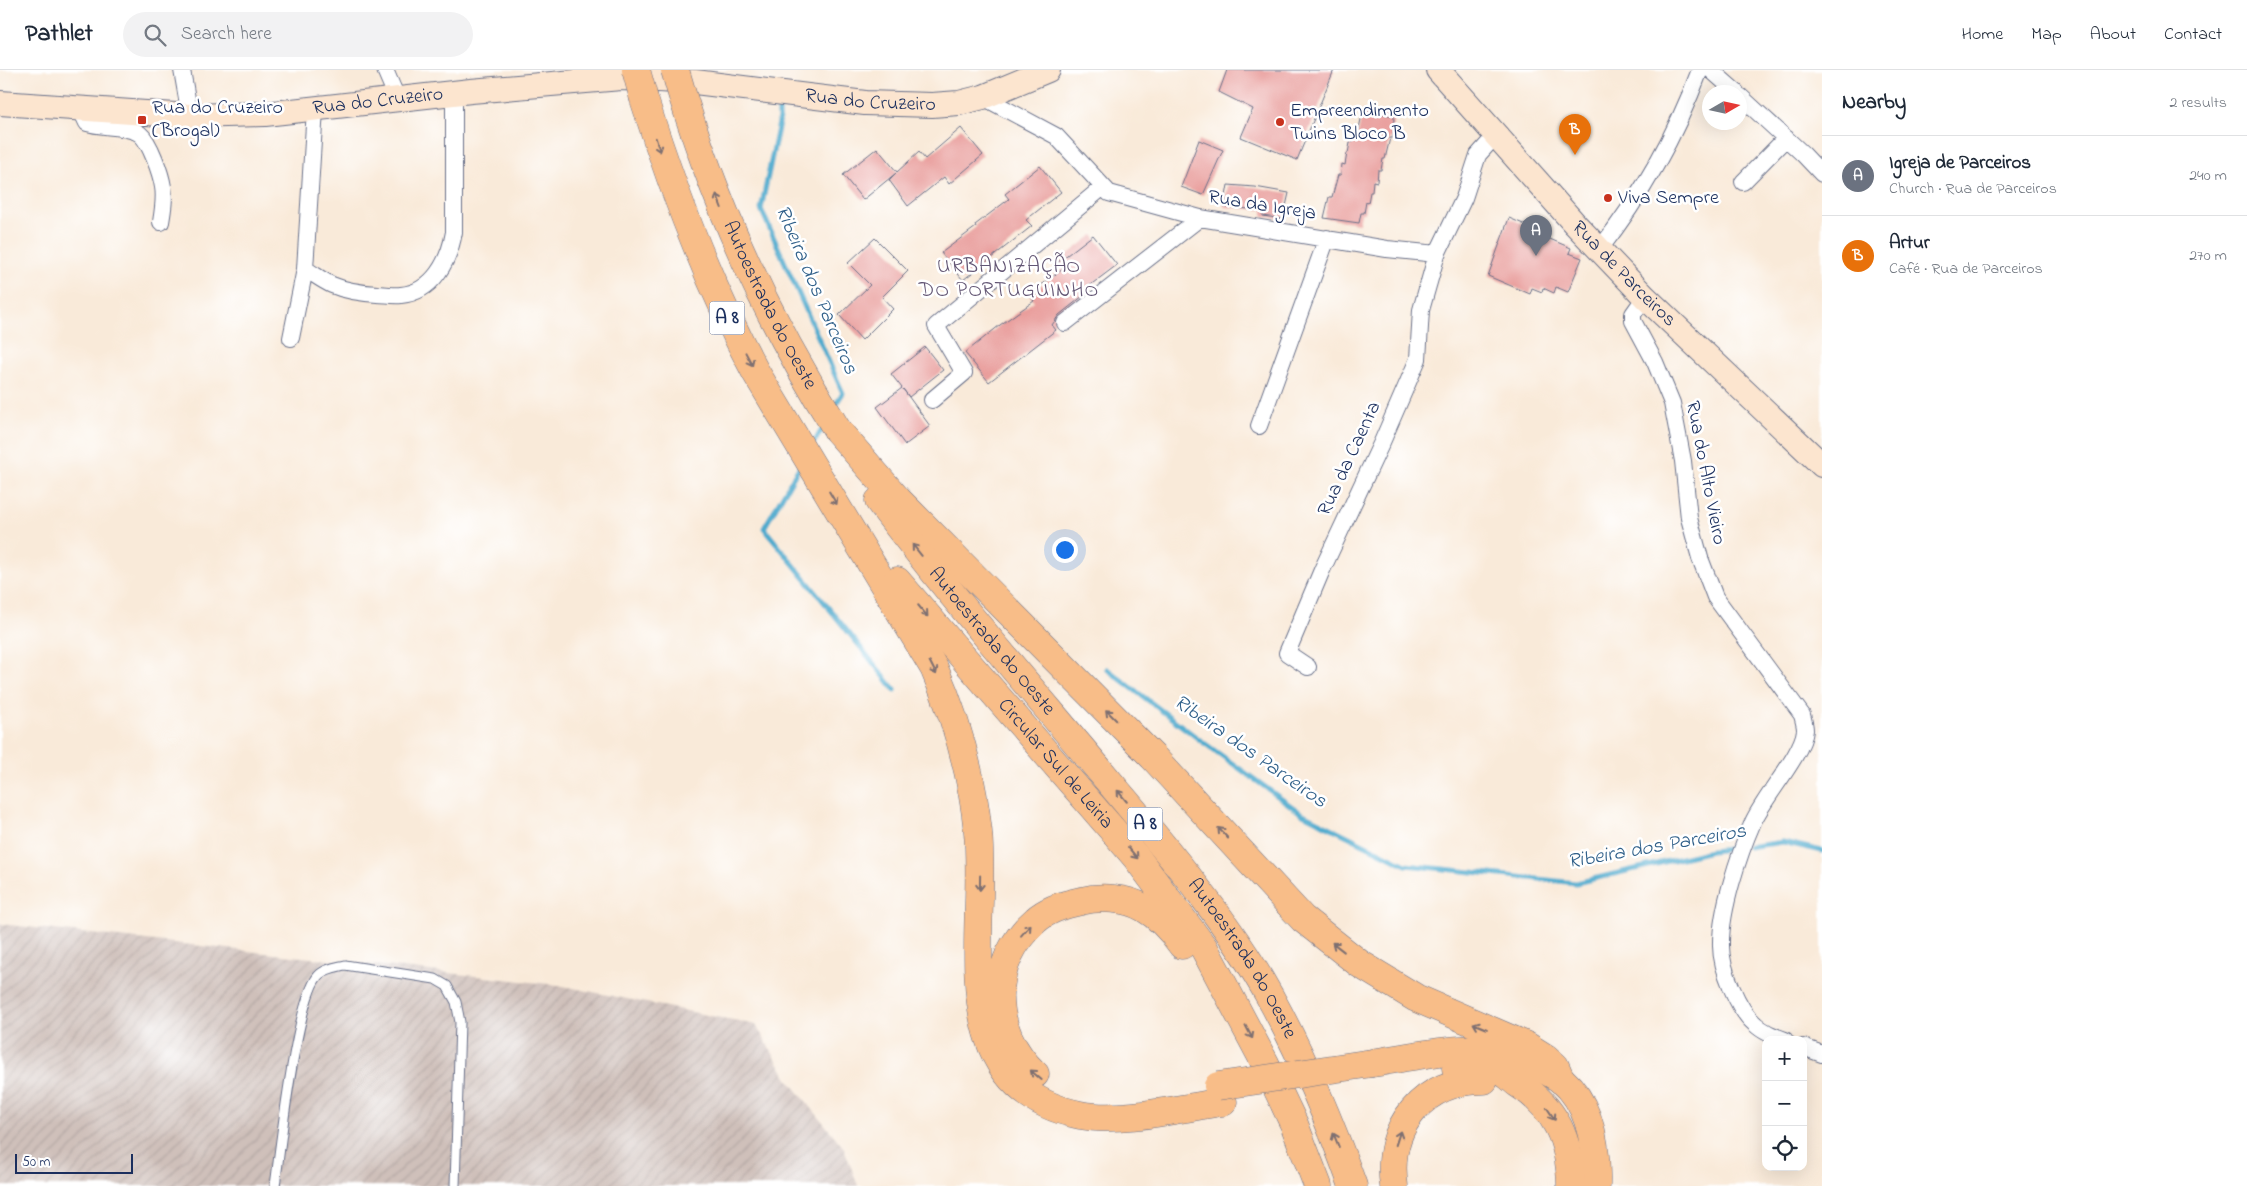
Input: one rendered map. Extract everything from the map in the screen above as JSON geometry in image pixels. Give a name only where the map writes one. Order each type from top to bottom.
[{"type":"highway","name":"Autoestrada do Oeste","points":[[636,70],[664,164],[688,229],[730,324],[755,371],[847,520]]},
{"type":"highway","name":"Autoestrada do Oeste","points":[[675,70],[702,156],[723,210],[776,324],[810,388],[838,430],[848,452],[884,495],[960,604],[1145,824],[1224,926],[1274,1005],[1323,1110],[1353,1186]]},
{"type":"highway","points":[[884,495],[1153,757],[1303,919],[1360,964],[1416,998],[1527,1046],[1556,1066],[1561,1080]]},
{"type":"highway","name":"Circular Sul de Leiria","points":[[847,520],[1136,857],[1204,948],[1294,1124],[1318,1186]]},
{"type":"highway","points":[[847,520],[934,668],[946,695],[962,744],[970,771],[978,834],[980,880],[978,990],[984,1023],[994,1052],[1012,1078],[1024,1089],[1056,1109],[1081,1115],[1116,1117],[1220,1094],[1373,1071],[1448,1052],[1488,1049],[1502,1050],[1514,1053],[1561,1080],[1572,1091],[1588,1121],[1595,1157],[1596,1186]]},
{"type":"highway","points":[[1220,1094],[1107,1100],[1088,1098],[1058,1090],[1034,1074],[1014,1049],[1002,1015],[1000,991],[1009,952],[1036,919],[1053,909],[1070,903],[1104,898],[1125,901],[1143,907],[1160,919],[1210,982],[1226,989]]},
{"type":"highway","points":[[1373,1071],[1470,1067],[1488,1068],[1502,1072],[1540,1099],[1556,1122],[1568,1153],[1571,1186]]},
{"type":"highway","points":[[1394,1186],[1393,1165],[1398,1136],[1403,1124],[1420,1103],[1443,1088],[1469,1082],[1482,1080],[1516,1082]]},
{"type":"street","points":[[182,70],[190,116]]},
{"type":"street","points":[[385,70],[397,98]]},
{"type":"street","name":"Rua do Cruzeiro","points":[[0,103],[190,116],[265,114],[454,92],[586,80],[642,78],[695,82],[864,103],[932,105],[959,104],[984,97],[1048,70]]},
{"type":"street","name":"Rua de Parceiros","points":[[1438,70],[1599,250],[1645,297],[1822,465]]},
{"type":"street","points":[[1599,250],[1645,183],[1687,105],[1700,70]]},
{"type":"street","points":[[1711,70],[1728,85]]},
{"type":"street","points":[[305,270],[333,285],[360,293],[401,295],[419,290],[434,278],[444,266],[451,250],[454,232],[454,92]]},
{"type":"street","name":"Rua da Igreja","points":[[984,97],[1056,136],[1109,193],[1200,218],[1386,249],[1437,254]]},
{"type":"street","points":[[1747,102],[1822,174]]},
{"type":"street","points":[[80,108],[87,123],[99,127],[127,128],[140,133],[147,143],[163,186],[161,222]]},
{"type":"street","points":[[291,338],[305,270],[315,109]]},
{"type":"street","points":[[1437,254],[1464,198],[1478,155],[1496,135]]},
{"type":"street","points":[[1743,182],[1786,138]]},
{"type":"street","points":[[932,400],[964,374],[936,326],[1103,187]]},
{"type":"street","points":[[1065,323],[1200,218]]},
{"type":"street","points":[[1259,426],[1327,238]]},
{"type":"street","name":"Rua da Caenta","points":[[1308,668],[1287,653],[1322,570],[1382,442],[1418,359],[1421,310],[1437,254]]},
{"type":"street","name":"Rua do Alto Vieiro","points":[[1645,297],[1633,314],[1633,321],[1655,362],[1672,403],[1689,518],[1700,558],[1716,596],[1802,715],[1805,729],[1801,744],[1754,821],[1746,841],[1726,900],[1720,946],[1728,980],[1754,1024],[1775,1036]]},
{"type":"street","points":[[1807,1048],[1822,1054]]},
{"type":"lane","points":[[275,1186],[302,1013],[311,985],[319,974],[331,968],[345,965],[435,979],[447,986],[456,1002],[460,1022],[460,1049],[455,1186]]},
{"type":"shaded area","points":[[0,924],[558,985],[756,1025],[788,1079],[844,1148],[858,1186],[0,1186]]},
{"type":"building","points":[[1227,70],[1334,70],[1297,160],[1241,137],[1253,109],[1219,92]]},
{"type":"building","points":[[1363,110],[1394,116],[1393,138],[1390,138],[1381,170],[1378,170],[1377,182],[1373,181],[1372,192],[1370,192],[1368,203],[1366,202],[1364,213],[1361,213],[1359,223],[1324,218],[1329,197],[1332,197],[1338,175],[1341,175],[1342,164],[1345,165],[1350,143],[1353,142],[1355,132],[1358,133]]},
{"type":"building","points":[[961,128],[983,155],[949,184],[944,177],[908,206],[889,180],[896,173],[863,200],[843,175],[877,148],[897,172],[919,152],[925,159]]},
{"type":"building","points":[[1199,140],[1223,150],[1203,195],[1181,187]]},
{"type":"building","points":[[1040,166],[1061,192],[1026,220],[1032,226],[963,280],[941,253],[1009,199],[1005,194]]},
{"type":"building","points":[[1228,185],[1255,187],[1289,193],[1283,219],[1263,216],[1263,210],[1224,207]]},
{"type":"building","points":[[1509,218],[1540,231],[1538,234],[1571,248],[1569,253],[1582,258],[1568,292],[1556,287],[1554,293],[1543,288],[1542,292],[1532,288],[1530,294],[1488,276]]},
{"type":"building","points":[[1093,235],[1117,265],[1081,292],[1083,296],[1059,315],[1052,325],[1056,330],[989,382],[965,353],[1034,301],[1029,294],[1063,269],[1058,262]]},
{"type":"building","points":[[875,238],[908,271],[882,297],[893,309],[862,340],[839,315],[870,285],[848,263]]},
{"type":"building","points":[[925,347],[943,370],[909,397],[903,389],[930,426],[905,445],[877,407],[902,388],[891,374]]},
{"type":"waterway","name":"Ribeira dos Parceiros","points":[[779,107],[779,123],[761,209],[843,393],[834,407]]},
{"type":"waterway","name":"Ribeira dos Parceiros","points":[[812,446],[824,426]]},
{"type":"waterway","name":"Ribeira dos Parceiros","points":[[801,464],[764,528],[895,690]]},
{"type":"waterway","name":"Ribeira dos Parceiros","points":[[1107,669],[1200,740],[1301,813],[1406,865],[1576,883],[1711,851],[1739,848]]},
{"type":"waterway","name":"Ribeira dos Parceiros","points":[[1748,847],[1783,842],[1822,851]]},
{"type":"place","name":"Rua do Cruzeiro (Brogal)","points":[[142,120]]},
{"type":"place","name":"Empreendimento Twins Bloco B","points":[[1280,122]]},
{"type":"place","name":"Artur","points":[[1575,155]]},
{"type":"place","name":"Viva Sempre","points":[[1608,198]]},
{"type":"place","name":"Igreja de Parceiros","points":[[1536,256]]},
{"type":"district","name":"URBANIZAÇÃO DO PORTUGUINHO","points":[[1009,279]]}]
